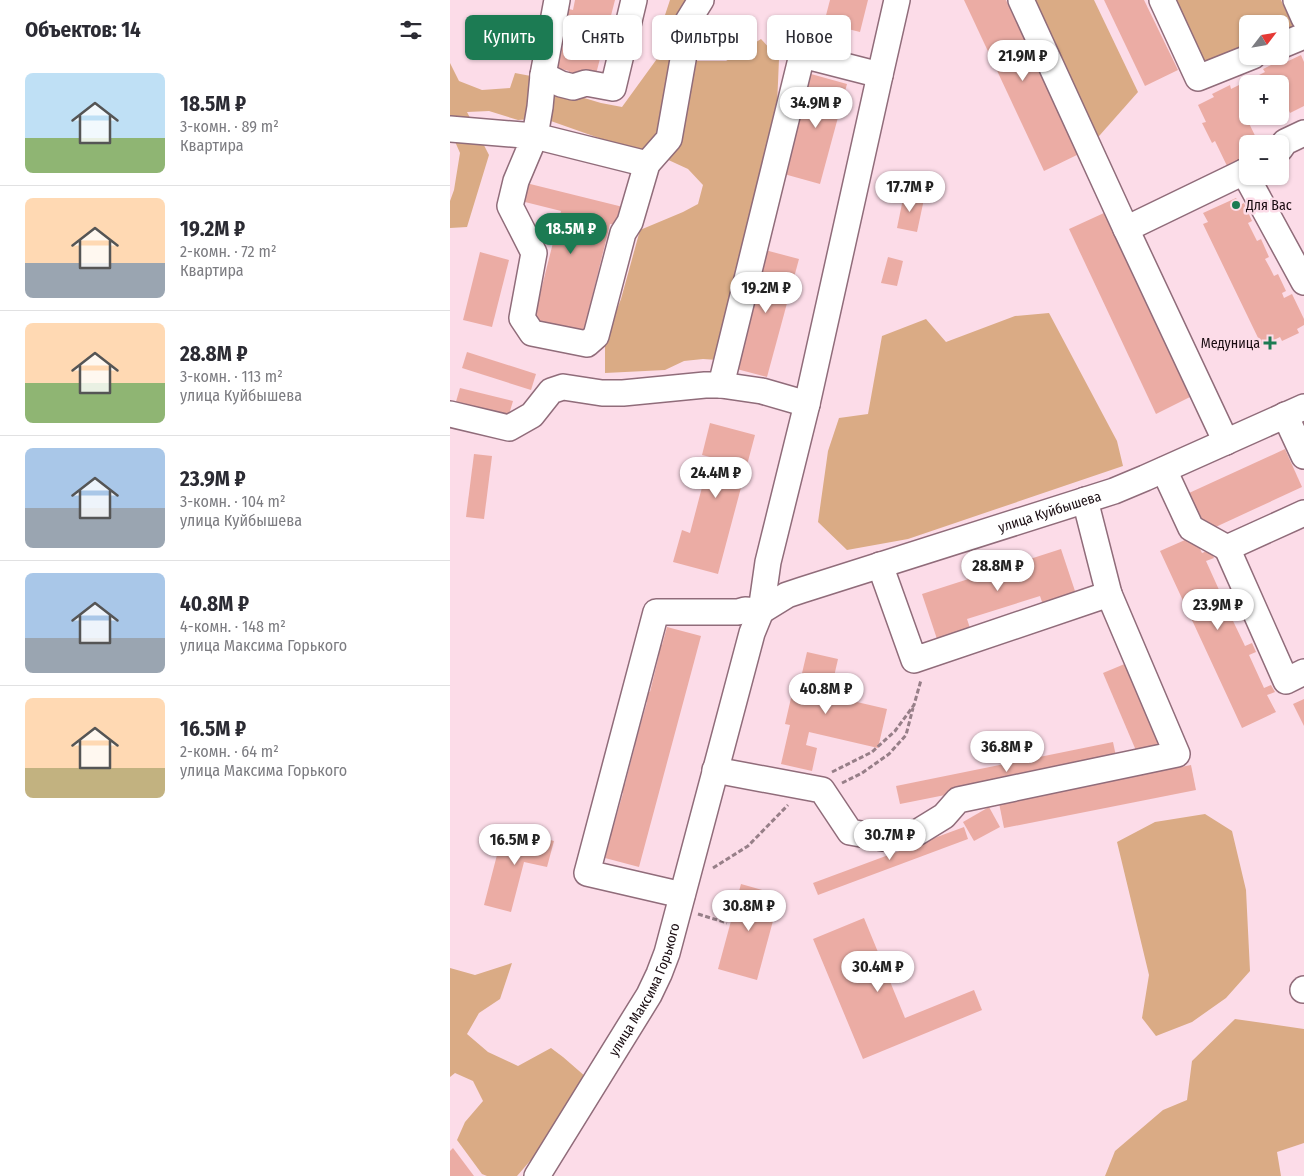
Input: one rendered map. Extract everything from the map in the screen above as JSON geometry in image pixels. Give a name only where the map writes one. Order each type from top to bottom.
[{"type":"street","points":[[557,0],[543,75],[535,136],[516,181],[510,206],[534,254],[522,318],[532,333],[586,344],[596,336],[623,233],[630,222],[647,164],[670,138],[688,21],[701,0]]},
{"type":"street","points":[[543,75],[573,87],[586,83],[613,88],[634,0]]},
{"type":"street","name":"улица Максима Горького","points":[[536,1176],[649,995],[666,953],[752,633],[761,611],[768,562],[807,404],[897,0]]},
{"type":"street","points":[[1020,0],[1226,442]]},
{"type":"street","points":[[1162,0],[1198,78],[1239,62]]},
{"type":"street","points":[[1296,0],[1304,18]]},
{"type":"street","points":[[1289,42],[1304,36]]},
{"type":"street","points":[[721,385],[802,55],[880,75]]},
{"type":"street","points":[[450,129],[535,136],[647,164]]},
{"type":"street","points":[[1289,140],[1304,133]]},
{"type":"street","points":[[1126,229],[1239,174]]},
{"type":"street","points":[[1253,185],[1304,282]]},
{"type":"street","points":[[450,414],[510,428],[532,415],[551,391],[563,387],[602,393],[623,393],[721,385],[762,391],[807,404]]},
{"type":"street","points":[[1294,411],[1304,456]]},
{"type":"street","name":"улица Куйбышева","points":[[761,611],[787,595],[1114,491],[1294,411]]},
{"type":"street","points":[[1164,470],[1191,528],[1227,548],[1286,681],[1304,672]]},
{"type":"street","points":[[715,770],[822,790],[850,832],[884,838],[918,832],[944,816],[958,800],[1177,754],[1108,594],[1085,500]]},
{"type":"street","points":[[1227,548],[1304,513]]},
{"type":"street","points":[[880,565],[914,660],[1108,594]]},
{"type":"street","points":[[680,901],[587,873],[656,612],[761,611]]},
{"type":"path","points":[[822,790],[862,773],[890,754],[906,735],[914,705]]},
{"type":"path","points":[[680,901],[727,922]]},
{"type":"shaded area","points":[[670,0],[690,0],[688,15],[665,15]]},
{"type":"shaded area","points":[[1030,0],[1094,0],[1138,92],[1092,144]]},
{"type":"shaded area","points":[[1173,0],[1281,0],[1288,15],[1239,15],[1239,52],[1203,66]]},
{"type":"shaded area","points":[[1289,18],[1295,31],[1289,33]]},
{"type":"shaded area","points":[[761,39],[767,46],[767,60],[779,60],[776,129],[718,360],[684,361],[665,370],[605,373],[605,340],[621,299],[640,230],[698,204],[703,185],[688,169],[651,152],[630,149],[548,120],[552,93],[564,92],[622,107],[656,60],[757,60],[757,42]]},
{"type":"shaded area","points":[[450,63],[459,81],[482,90],[510,88],[515,73],[536,77],[532,119],[518,120],[489,111],[467,112],[489,155],[467,227],[450,228],[450,201],[454,190],[460,153],[450,130]]},
{"type":"shaded area","points":[[1049,313],[1117,441],[1123,466],[908,539],[847,550],[818,522],[828,451],[839,418],[868,414],[882,336],[926,319],[946,342],[1015,316]]},
{"type":"shaded area","points":[[1205,814],[1232,831],[1246,890],[1250,971],[1226,998],[1192,1022],[1156,1036],[1142,1018],[1149,975],[1117,842],[1155,822]]},
{"type":"shaded area","points":[[512,963],[500,999],[479,1013],[467,1034],[488,1052],[518,1066],[551,1048],[586,1077],[549,1139],[517,1176],[487,1176],[482,1174],[457,1140],[465,1122],[483,1101],[473,1081],[455,1073],[450,1077],[450,968],[475,975]]},
{"type":"shaded area","points":[[1235,1019],[1304,1029],[1304,1143],[1277,1152],[1281,1176],[1105,1176],[1115,1151],[1163,1110],[1187,1100],[1192,1061]]},
{"type":"building","points":[[575,0],[615,0],[611,15],[563,15],[563,29],[559,28],[565,8],[573,10]]},
{"type":"building","points":[[830,0],[868,0],[860,32],[851,30],[851,15],[826,15]]},
{"type":"building","points":[[964,0],[1006,0],[1079,154],[1044,171]]},
{"type":"building","points":[[1104,0],[1144,0],[1178,70],[1145,86]]},
{"type":"building","points":[[563,46],[563,60],[600,60],[595,78],[567,79],[569,71],[549,66],[551,60],[553,60],[553,52],[561,54]]},
{"type":"building","points":[[1301,55],[1304,62],[1304,106],[1290,113],[1289,75],[1259,75],[1265,72],[1263,69],[1271,65],[1289,65],[1289,61]]},
{"type":"building","points":[[811,74],[847,84],[820,184],[784,174]]},
{"type":"building","points":[[1230,85],[1231,89],[1239,85],[1239,125],[1250,125],[1255,135],[1239,135],[1239,162],[1228,168],[1215,141],[1212,143],[1202,123],[1206,122],[1198,105],[1214,97],[1212,94]]},
{"type":"building","points":[[522,182],[623,207],[618,225],[610,224],[583,334],[533,322],[561,211],[517,200]]},
{"type":"building","points":[[904,194],[924,199],[917,232],[897,228]]},
{"type":"building","points":[[1236,198],[1240,205],[1244,203],[1252,221],[1248,223],[1257,241],[1261,239],[1269,257],[1265,259],[1274,276],[1278,274],[1286,291],[1282,293],[1284,298],[1292,294],[1304,319],[1304,325],[1297,329],[1299,333],[1282,341],[1280,337],[1262,346],[1203,224],[1208,222],[1203,213]]},
{"type":"building","points":[[1104,213],[1190,397],[1156,414],[1069,229]]},
{"type":"building","points":[[765,250],[799,259],[767,377],[733,368]]},
{"type":"building","points":[[480,252],[509,260],[492,327],[463,320]]},
{"type":"building","points":[[888,257],[903,261],[897,286],[881,283]]},
{"type":"building","points":[[467,352],[536,374],[531,390],[462,368]]},
{"type":"building","points":[[460,388],[513,401],[508,418],[455,405]]},
{"type":"building","points":[[710,423],[755,435],[718,574],[673,562],[682,530],[690,533],[710,457],[702,455]]},
{"type":"building","points":[[1285,449],[1302,487],[1207,531],[1189,493]]},
{"type":"building","points":[[474,454],[492,456],[484,519],[466,517]]},
{"type":"building","points":[[1194,536],[1202,553],[1210,550],[1214,558],[1206,561],[1220,592],[1227,589],[1230,596],[1223,600],[1245,646],[1252,643],[1256,652],[1249,655],[1264,688],[1271,685],[1275,692],[1267,695],[1276,712],[1242,728],[1160,551]]},
{"type":"building","points":[[1061,549],[1076,594],[1043,605],[1040,596],[967,619],[970,628],[937,639],[922,594]]},
{"type":"building","points":[[667,627],[701,636],[639,867],[605,858],[611,836],[606,835],[608,827],[613,828],[623,793],[618,791],[620,783],[625,784],[635,746],[630,744],[633,736],[637,737],[647,702],[642,701],[645,690],[650,692],[659,655],[655,654],[657,644],[662,645]]},
{"type":"building","points":[[807,652],[838,659],[833,681],[822,679],[818,693],[887,709],[878,748],[809,732],[806,745],[817,748],[812,771],[781,764],[790,725],[785,724],[794,685],[799,686]]},
{"type":"building","points":[[1127,663],[1164,749],[1140,760],[1103,673]]},
{"type":"building","points":[[1304,699],[1304,726],[1293,704]]},
{"type":"building","points":[[1113,742],[1117,761],[900,804],[896,786]]},
{"type":"building","points":[[1191,765],[1196,790],[1004,828],[999,803]]},
{"type":"building","points":[[989,807],[1000,827],[974,841],[963,822]]},
{"type":"building","points":[[964,827],[968,839],[818,895],[813,883]]},
{"type":"building","points":[[504,828],[554,841],[547,867],[524,862],[511,912],[484,905]]},
{"type":"building","points":[[741,884],[780,895],[757,980],[718,969]]},
{"type":"building","points":[[864,918],[905,1018],[974,990],[982,1010],[863,1059],[813,939]]},
{"type":"building","points":[[453,1148],[474,1176],[450,1176],[450,1151]]},
{"type":"place","name":"Для Вас","points":[[1236,205]]},
{"type":"place","name":"Медуница","points":[[1270,343]]}]
